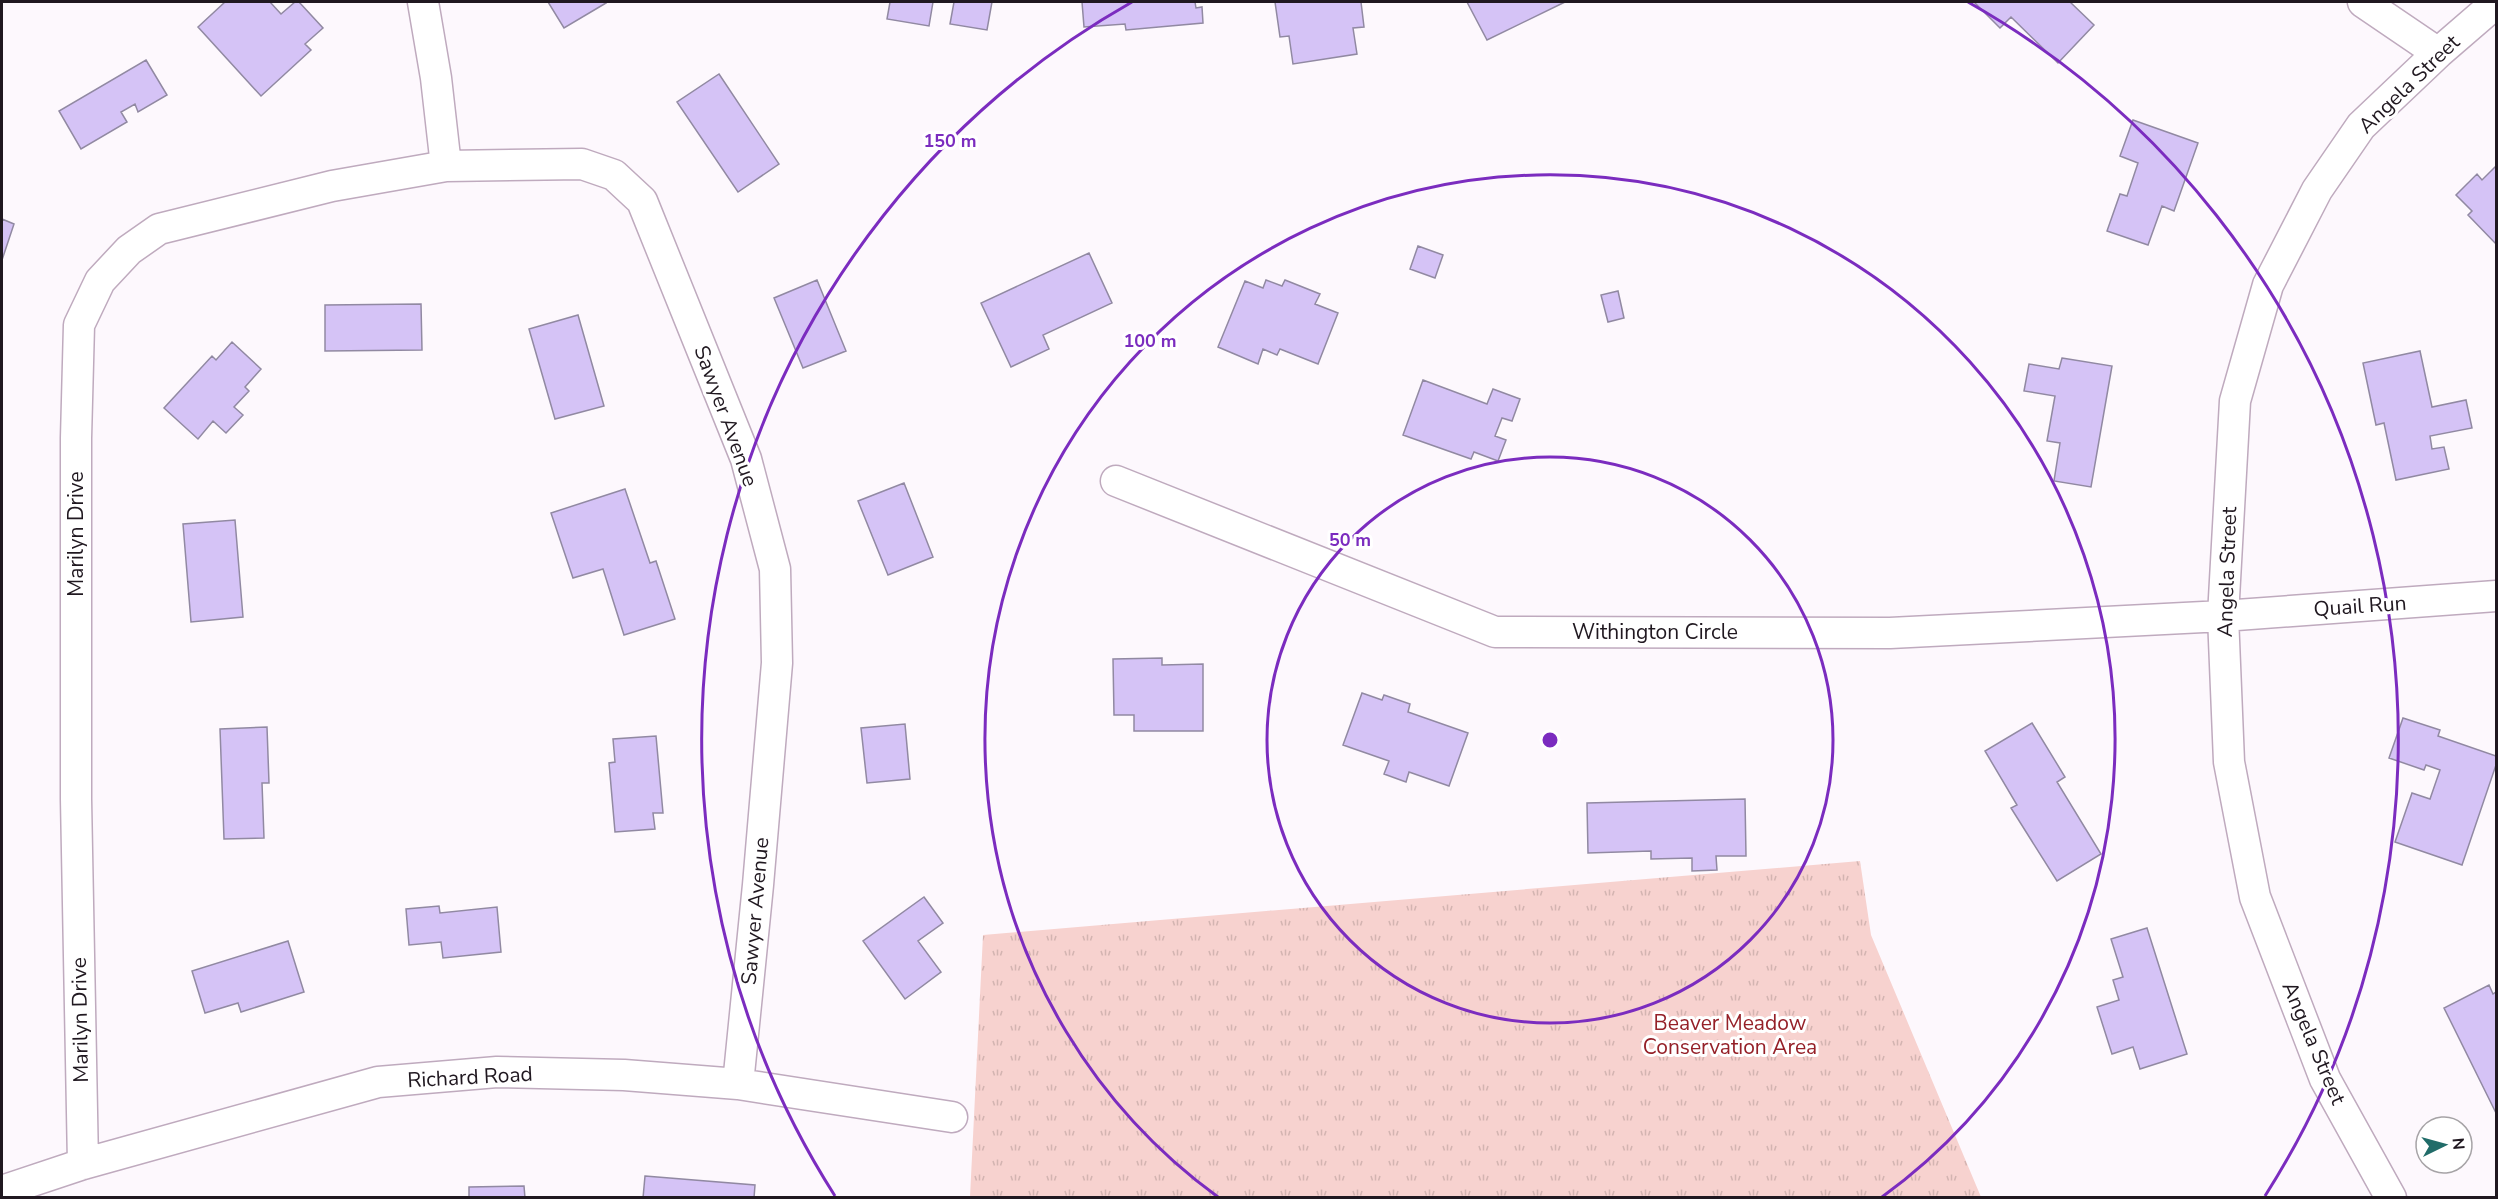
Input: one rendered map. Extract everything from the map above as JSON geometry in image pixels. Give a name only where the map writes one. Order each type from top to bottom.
[{"type":"street","points":[[423,2],[447,166]]},
{"type":"street","points":[[2363,2],[2438,53]]},
{"type":"street","name":"Angela Street","points":[[2391,1197],[2325,1079],[2255,897],[2229,762],[2223,616],[2235,401],[2268,285],[2318,190],[2361,126],[2438,53],[2496,3]]},
{"type":"street","name":"Sawyer Avenue","points":[[447,166],[582,164],[614,175],[642,201],[746,459],[775,569],[777,663],[738,1084]]},
{"type":"street","name":"Marilyn Drive","points":[[83,1164],[76,799],[76,438],[79,325],[100,281],[129,250],[159,229],[332,186],[447,166]]},
{"type":"street","name":"Withington Circle","points":[[1116,481],[1495,632],[1890,633],[2223,616]]},
{"type":"street","name":"Quail Run","points":[[2223,616],[2496,596]]},
{"type":"street","name":"Richard Road","points":[[2,1191],[83,1164],[378,1082],[497,1072],[624,1075],[738,1084],[952,1117]]},
{"type":"green space","name":"Beaver Meadow Conservation Area","points":[[1860,861],[1871,935],[1981,1197],[970,1197],[983,935]]},
{"type":"building","points":[[225,2],[270,2],[281,14],[295,2],[299,2],[323,28],[305,44],[311,50],[261,96],[198,27]]},
{"type":"building","points":[[548,2],[605,2],[606,3],[564,28]]},
{"type":"building","points":[[890,2],[933,2],[929,26],[887,19]]},
{"type":"building","points":[[954,2],[992,2],[987,30],[950,24]]},
{"type":"building","points":[[1082,2],[1195,2],[1196,8],[1202,7],[1203,23],[1126,30],[1125,24],[1084,27]]},
{"type":"building","points":[[1275,2],[1361,2],[1364,27],[1353,28],[1357,54],[1293,64],[1289,36],[1280,37]]},
{"type":"building","points":[[1467,2],[1565,2],[1487,40]]},
{"type":"building","points":[[1974,2],[2070,2],[2094,25],[2058,63],[2011,17],[2000,28]]},
{"type":"building","points":[[146,60],[167,95],[138,112],[135,104],[121,112],[127,122],[81,149],[59,111]]},
{"type":"building","points":[[719,74],[779,164],[738,192],[677,102]]},
{"type":"building","points":[[2133,120],[2198,143],[2174,211],[2162,206],[2148,245],[2107,231],[2120,194],[2127,196],[2138,163],[2120,156]]},
{"type":"building","points":[[2496,166],[2496,244],[2468,215],[2472,211],[2456,195],[2477,174],[2482,180]]},
{"type":"building","points":[[2,219],[14,224],[2,260]]},
{"type":"building","points":[[1418,246],[1443,255],[1435,278],[1410,269]]},
{"type":"building","points":[[1089,253],[1112,303],[1043,335],[1049,349],[1011,367],[981,303]]},
{"type":"building","points":[[817,280],[846,351],[803,368],[774,298]]},
{"type":"building","points":[[1266,280],[1282,286],[1285,280],[1320,294],[1315,304],[1338,313],[1318,364],[1280,349],[1277,355],[1263,349],[1258,364],[1218,347],[1245,281],[1263,288]]},
{"type":"building","points":[[1618,291],[1624,318],[1608,322],[1601,295]]},
{"type":"building","points":[[421,304],[422,350],[325,351],[325,305]]},
{"type":"building","points":[[578,315],[604,406],[555,419],[529,329]]},
{"type":"building","points":[[232,342],[261,369],[245,387],[249,391],[234,407],[243,415],[226,433],[213,421],[198,439],[164,408],[212,356],[216,360]]},
{"type":"building","points":[[2420,351],[2432,407],[2466,400],[2472,428],[2430,436],[2432,449],[2444,447],[2449,469],[2396,480],[2384,423],[2376,425],[2363,363]]},
{"type":"building","points":[[2062,358],[2112,366],[2091,487],[2054,481],[2060,443],[2047,441],[2055,396],[2024,391],[2029,364],[2059,369]]},
{"type":"building","points":[[1423,380],[1487,404],[1493,389],[1520,399],[1512,421],[1502,418],[1495,436],[1506,440],[1498,461],[1474,452],[1471,459],[1403,435]]},
{"type":"building","points":[[904,483],[933,557],[888,575],[858,501]]},
{"type":"building","points":[[625,489],[650,563],[656,561],[675,619],[624,635],[603,569],[573,578],[551,513]]},
{"type":"building","points":[[235,520],[243,617],[191,622],[183,524]]},
{"type":"building","points":[[1162,658],[1162,665],[1203,664],[1203,731],[1134,731],[1134,715],[1114,715],[1113,659]]},
{"type":"building","points":[[1362,693],[1382,700],[1384,695],[1410,704],[1408,712],[1468,733],[1449,786],[1409,772],[1406,782],[1384,774],[1389,761],[1343,745]]},
{"type":"building","points":[[2403,718],[2440,730],[2438,736],[2496,756],[2496,765],[2462,865],[2395,842],[2412,793],[2430,799],[2440,770],[2426,765],[2424,770],[2389,758]]},
{"type":"building","points":[[2032,723],[2065,777],[2057,782],[2101,854],[2057,881],[2011,808],[2017,805],[1985,751]]},
{"type":"building","points":[[905,724],[910,779],[867,783],[861,728]]},
{"type":"building","points":[[267,727],[269,783],[262,783],[264,838],[224,839],[220,729]]},
{"type":"building","points":[[656,736],[663,813],[653,813],[655,829],[615,832],[609,763],[615,762],[613,739]]},
{"type":"building","points":[[1745,799],[1746,856],[1716,856],[1717,870],[1692,871],[1692,858],[1651,859],[1651,851],[1588,853],[1587,803]]},
{"type":"building","points":[[924,897],[943,923],[918,941],[941,972],[905,999],[863,941]]},
{"type":"building","points":[[439,906],[440,913],[497,907],[501,952],[443,958],[441,942],[409,945],[406,909]]},
{"type":"building","points":[[2147,928],[2187,1054],[2140,1069],[2133,1047],[2112,1054],[2097,1007],[2119,1000],[2113,980],[2123,977],[2111,939]]},
{"type":"building","points":[[288,941],[304,992],[241,1012],[238,1003],[205,1013],[192,971]]},
{"type":"building","points":[[2489,985],[2493,994],[2496,992],[2496,1113],[2444,1008]]},
{"type":"building","points":[[645,1176],[755,1185],[754,1198],[643,1198]]},
{"type":"building","points":[[524,1186],[525,1198],[469,1198],[469,1187]]}]
